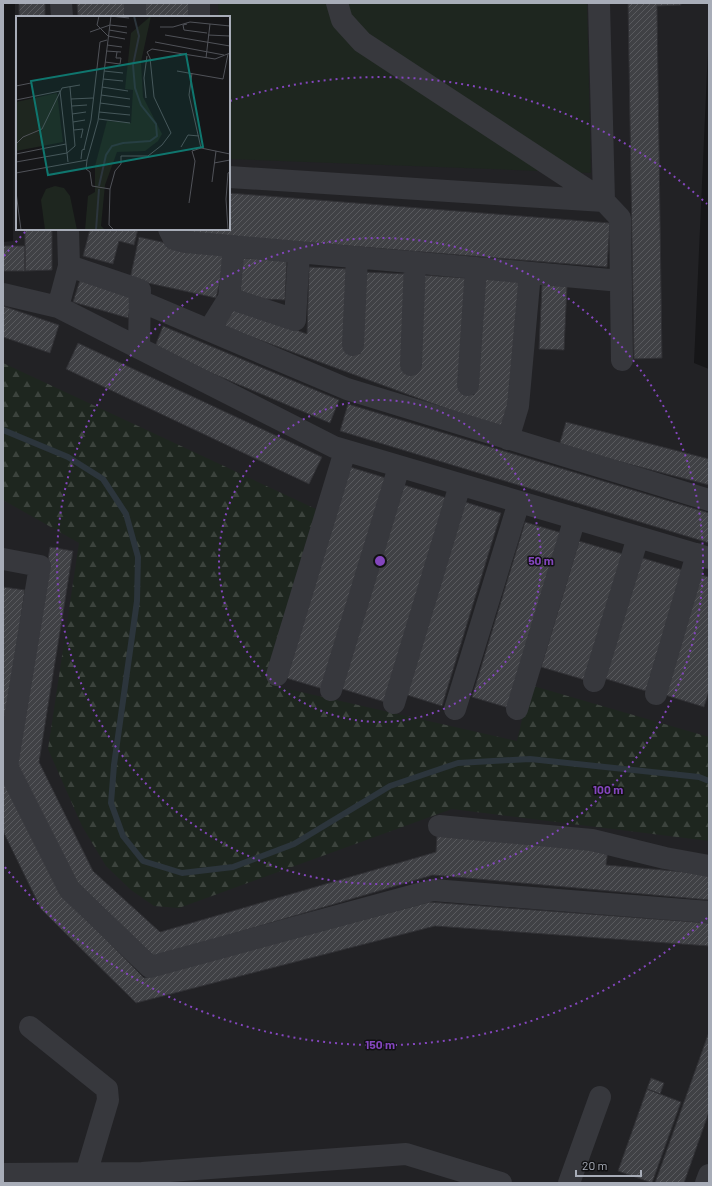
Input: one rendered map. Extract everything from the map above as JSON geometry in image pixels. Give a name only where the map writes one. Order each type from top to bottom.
[{"type":"lane","points":[[61,3],[62,16]]},
{"type":"lane","points":[[135,3],[135,16]]},
{"type":"lane","points":[[199,3],[199,16]]},
{"type":"lane","points":[[337,3],[342,20],[362,42],[604,201],[620,218],[622,360]]},
{"type":"lane","points":[[599,3],[604,201]]},
{"type":"lane","points":[[230,177],[604,201]]},
{"type":"lane","points":[[58,307],[69,266],[68,230]]},
{"type":"lane","points":[[170,230],[174,239],[186,242],[621,281]]},
{"type":"lane","points":[[209,330],[229,298],[234,246]]},
{"type":"lane","points":[[229,298],[295,320],[298,252]]},
{"type":"lane","points":[[353,345],[357,257]]},
{"type":"lane","points":[[410,364],[415,262]]},
{"type":"lane","points":[[69,266],[140,290],[139,348]]},
{"type":"lane","points":[[468,385],[476,268]]},
{"type":"lane","points":[[508,439],[518,406],[530,273]]},
{"type":"lane","points":[[3,294],[58,307],[334,448],[703,556],[656,694]]},
{"type":"lane","points":[[140,301],[347,389],[709,500]]},
{"type":"lane","points":[[277,675],[345,451]]},
{"type":"lane","points":[[331,690],[399,467]]},
{"type":"lane","points":[[394,703],[460,485]]},
{"type":"lane","points":[[455,709],[519,502]]},
{"type":"lane","points":[[517,709],[575,518]]},
{"type":"lane","points":[[594,681],[638,537]]},
{"type":"lane","points":[[3,559],[40,566],[7,766],[69,889],[150,967],[433,890],[709,912]]},
{"type":"lane","points":[[439,826],[592,840],[665,858],[709,866]]},
{"type":"lane","points":[[30,1027],[107,1089],[108,1100],[86,1174]]},
{"type":"lane","points":[[569,1183],[600,1097]]},
{"type":"lane","points":[[3,1174],[142,1173],[406,1154],[501,1183]]},
{"type":"lane","points":[[706,1183],[709,1175]]},
{"type":"shaded area","points":[[15,3],[709,3],[694,363],[709,369],[709,1183],[3,1183],[3,242],[13,241]]},
{"type":"green space","points":[[218,3],[587,3],[591,173],[230,159],[230,16],[219,16]]},
{"type":"green space","points":[[3,363],[318,510],[270,685],[517,741],[530,685],[709,737],[709,841],[452,809],[179,908],[154,906],[131,890],[106,866],[82,826],[48,749],[79,543],[3,500]]},
{"type":"building","points":[[19,3],[45,3],[45,16],[19,16]]},
{"type":"building","points":[[77,3],[127,3],[127,16],[78,16]]},
{"type":"building","points":[[145,3],[190,3],[190,16],[145,16]]},
{"type":"building","points":[[628,3],[681,3],[681,5],[657,6],[662,358],[634,359]]},
{"type":"building","points":[[230,193],[610,223],[607,267],[188,233],[188,230],[230,230]]},
{"type":"building","points":[[25,230],[52,230],[52,270],[25,271]]},
{"type":"building","points":[[90,230],[138,230],[134,245],[119,241],[113,264],[83,256]]},
{"type":"building","points":[[139,237],[226,256],[216,298],[130,279]]},
{"type":"building","points":[[3,246],[25,246],[25,271],[3,271]]},
{"type":"building","points":[[242,258],[287,260],[285,300],[240,298]]},
{"type":"building","points":[[309,267],[349,269],[347,349],[360,354],[364,272],[408,274],[404,369],[417,374],[421,275],[467,278],[460,390],[474,395],[483,279],[520,281],[508,405],[502,429],[224,327],[232,306],[307,334]]},
{"type":"building","points":[[80,280],[134,296],[128,318],[73,302]]},
{"type":"building","points":[[542,285],[567,286],[564,350],[539,349]]},
{"type":"building","points":[[3,306],[59,325],[50,353],[3,337]]},
{"type":"building","points":[[163,326],[339,400],[330,423],[154,349]]},
{"type":"building","points":[[78,343],[322,457],[309,484],[66,369]]},
{"type":"building","points":[[348,404],[709,513],[709,543],[340,431]]},
{"type":"building","points":[[566,422],[709,459],[709,485],[559,446]]},
{"type":"building","points":[[350,467],[386,478],[323,689],[286,678]]},
{"type":"building","points":[[401,484],[447,498],[385,702],[339,688]]},
{"type":"building","points":[[462,501],[501,513],[442,706],[404,694]]},
{"type":"building","points":[[525,522],[562,533],[509,708],[472,697]]},
{"type":"building","points":[[579,541],[623,554],[585,680],[541,667]]},
{"type":"building","points":[[50,547],[73,551],[39,762],[93,871],[160,932],[436,852],[437,836],[608,850],[606,865],[709,874],[709,900],[433,875],[155,957],[78,888],[15,764]]},
{"type":"building","points":[[639,557],[683,570],[646,691],[603,678]]},
{"type":"building","points":[[701,575],[709,577],[709,691],[704,707],[665,695]]},
{"type":"building","points":[[3,587],[25,590],[3,742]]},
{"type":"building","points":[[3,776],[60,892],[144,978],[429,902],[709,923],[709,946],[435,926],[136,1003],[41,909],[3,831]]},
{"type":"building","points":[[709,1032],[709,1112],[684,1183],[655,1183]]},
{"type":"building","points":[[651,1078],[664,1083],[660,1094],[647,1089]]},
{"type":"building","points":[[647,1089],[681,1102],[652,1183],[618,1171]]},
{"type":"waterway","points":[[3,430],[68,457],[103,479],[126,514],[138,557],[137,601],[114,765],[111,803],[123,836],[143,861],[182,873],[233,867],[294,844],[390,786],[458,763],[530,759],[699,777],[709,781]]}]
